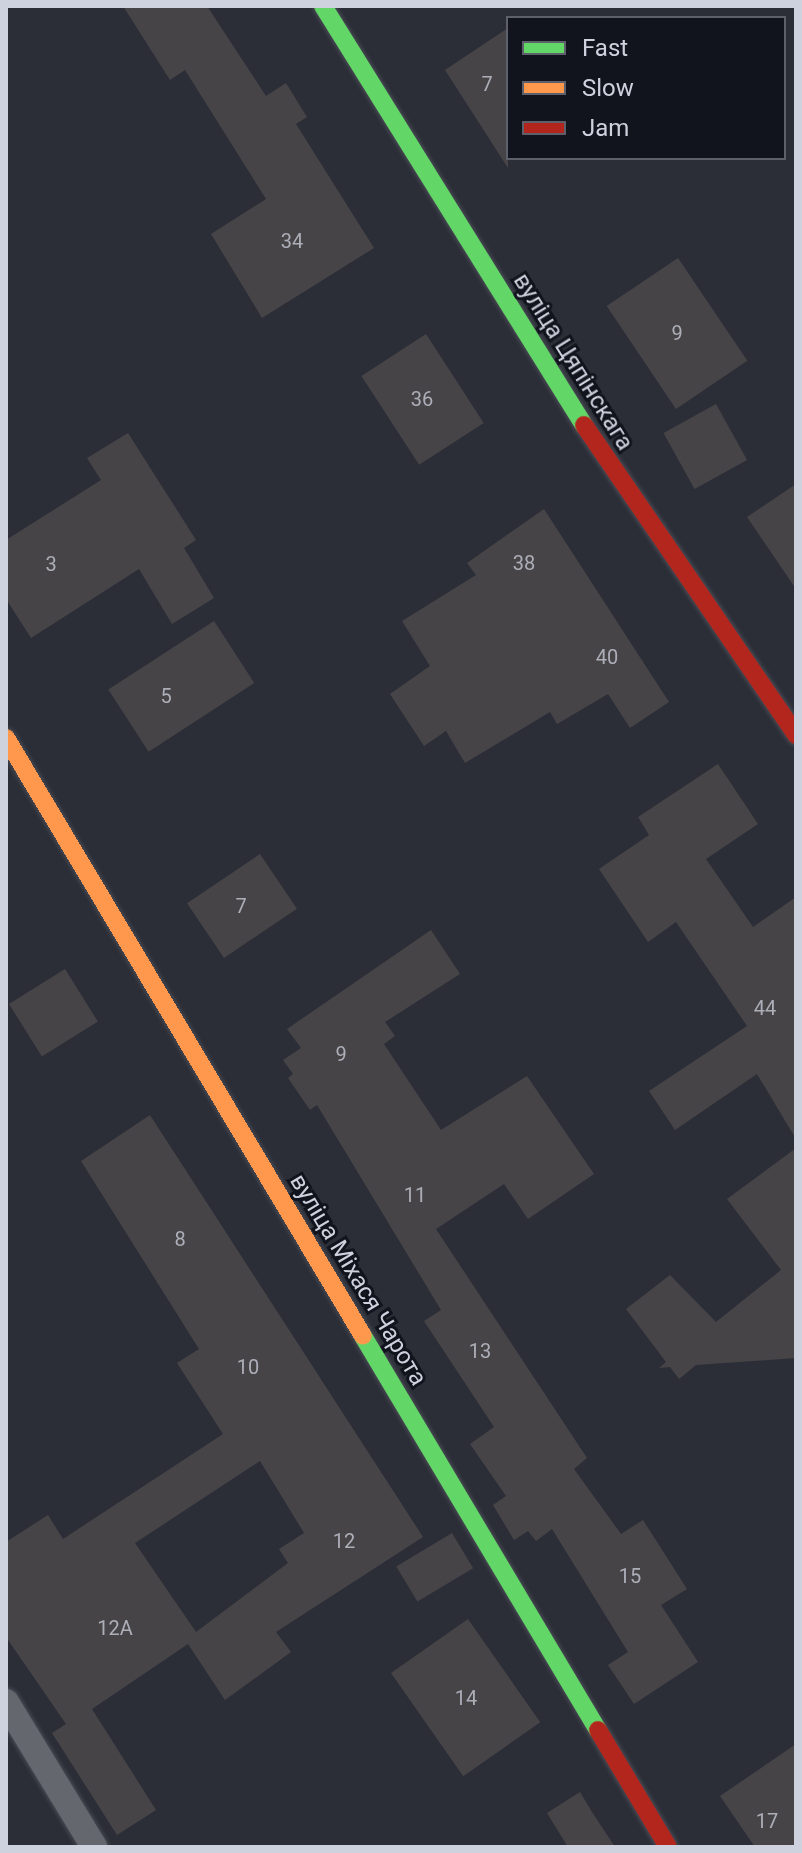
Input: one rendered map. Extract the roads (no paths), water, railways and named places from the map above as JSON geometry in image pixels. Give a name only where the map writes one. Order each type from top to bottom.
[{"type":"street","name":"вуліца Цяпінскага","points":[[323,6],[601,453],[796,735]]},
{"type":"street","name":"вуліца Міхася Чарота","points":[[6,738],[668,1847]]},
{"type":"lane","points":[[6,1702],[94,1847]]}]
